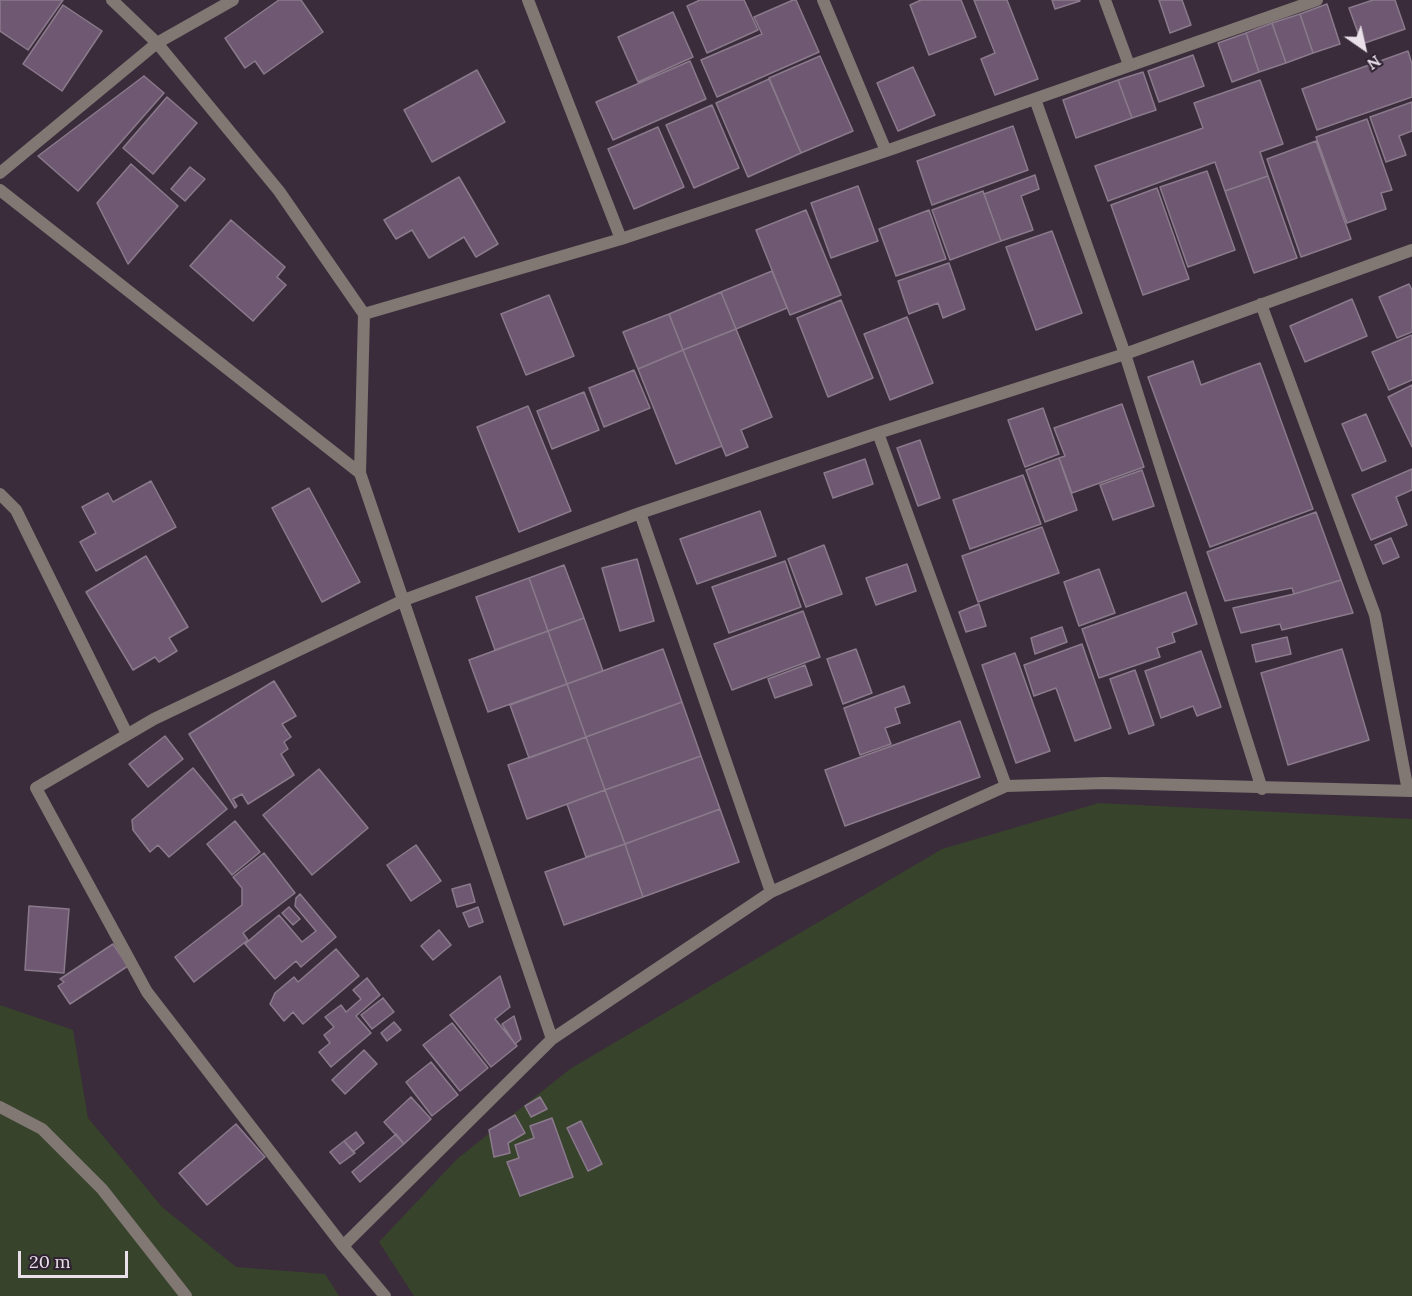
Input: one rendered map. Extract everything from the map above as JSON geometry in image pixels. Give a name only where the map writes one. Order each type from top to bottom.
[{"type":"street","points":[[112,0],[157,43],[279,191],[364,314],[360,473],[552,1039]]},
{"type":"street","points":[[0,173],[157,43],[233,0]]},
{"type":"street","points":[[528,0],[621,239]]},
{"type":"street","points":[[823,0],[886,150]]},
{"type":"street","points":[[1106,0],[1129,66]]},
{"type":"street","points":[[364,314],[621,239],[1035,99],[1317,0]]},
{"type":"street","points":[[1035,99],[1125,354],[1262,789]]},
{"type":"street","points":[[0,190],[360,473]]},
{"type":"street","points":[[385,1296],[147,992],[36,788],[154,719],[404,600],[640,513],[878,433],[1125,354],[1412,250]]},
{"type":"street","points":[[344,1246],[552,1039],[771,892],[1006,786],[1106,783],[1262,789],[1410,791],[1375,615],[1261,304]]},
{"type":"street","points":[[878,433],[1006,786]]},
{"type":"street","points":[[0,494],[16,510],[127,734]]},
{"type":"street","points":[[640,513],[771,892]]},
{"type":"street","points":[[0,1107],[42,1129],[102,1189],[186,1296]]},
{"type":"green space","points":[[1099,803],[1412,819],[1412,1296],[414,1296],[379,1242],[457,1159],[570,1069],[942,849]]},
{"type":"green space","points":[[0,1005],[73,1030],[88,1118],[162,1207],[236,1267],[325,1274],[339,1296],[0,1296]]},
{"type":"building","points":[[0,0],[63,0],[28,50],[0,31]]},
{"type":"building","points":[[279,0],[301,0],[323,32],[264,74],[255,61],[245,68],[225,38]]},
{"type":"building","points":[[700,0],[744,0],[758,30],[707,53],[687,6]]},
{"type":"building","points":[[796,0],[819,52],[717,97],[701,60],[762,34],[754,17]]},
{"type":"building","points":[[921,0],[961,0],[976,37],[929,55],[910,5]]},
{"type":"building","points":[[974,0],[1007,0],[1038,79],[995,95],[981,59],[995,53]]},
{"type":"building","points":[[1052,0],[1079,0],[1080,1],[1055,9]]},
{"type":"building","points":[[1159,0],[1182,0],[1191,25],[1170,33]]},
{"type":"building","points":[[1373,0],[1395,0],[1405,29],[1362,44],[1349,8]]},
{"type":"building","points":[[1327,4],[1340,44],[1313,53],[1300,14]]},
{"type":"building","points":[[63,5],[102,31],[62,91],[23,64]]},
{"type":"building","points":[[673,12],[693,57],[638,82],[618,37]]},
{"type":"building","points":[[1300,14],[1313,53],[1286,63],[1272,23]]},
{"type":"building","points":[[1272,23],[1286,63],[1259,72],[1246,33]]},
{"type":"building","points":[[1246,33],[1259,72],[1232,82],[1218,43]]},
{"type":"building","points":[[1408,51],[1412,64],[1412,97],[1317,130],[1302,89]]},
{"type":"building","points":[[1193,55],[1204,86],[1159,102],[1148,71]]},
{"type":"building","points":[[820,56],[853,131],[801,153],[769,78]]},
{"type":"building","points":[[690,61],[706,99],[613,140],[596,102]]},
{"type":"building","points":[[913,67],[935,115],[898,131],[877,83]]},
{"type":"building","points":[[477,70],[505,122],[432,162],[404,110]]},
{"type":"building","points":[[1143,72],[1156,110],[1132,118],[1118,80]]},
{"type":"building","points":[[144,76],[164,93],[78,191],[38,156]]},
{"type":"building","points":[[769,79],[801,153],[748,177],[716,103]]},
{"type":"building","points":[[1118,80],[1132,118],[1076,138],[1063,100]]},
{"type":"building","points":[[1260,80],[1283,144],[1260,152],[1268,176],[1225,191],[1215,162],[1108,201],[1095,166],[1203,128],[1194,103]]},
{"type":"building","points":[[167,97],[197,123],[153,174],[123,148]]},
{"type":"building","points":[[1412,102],[1412,131],[1399,136],[1406,155],[1386,162],[1370,117]]},
{"type":"building","points":[[712,105],[739,168],[694,188],[666,125]]},
{"type":"building","points":[[1367,119],[1392,190],[1381,193],[1386,209],[1347,223],[1316,137]]},
{"type":"building","points":[[1013,126],[1028,170],[932,205],[917,161]]},
{"type":"building","points":[[658,127],[684,187],[634,209],[608,149]]},
{"type":"building","points":[[1316,141],[1351,239],[1301,257],[1267,159]]},
{"type":"building","points":[[131,164],[178,206],[128,264],[97,203]]},
{"type":"building","points":[[190,167],[205,179],[185,201],[171,189]]},
{"type":"building","points":[[1207,171],[1235,250],[1188,267],[1160,187]]},
{"type":"building","points":[[1035,175],[1039,189],[1021,196],[1033,230],[1001,241],[984,194]]},
{"type":"building","points":[[1268,176],[1297,258],[1254,273],[1225,191]]},
{"type":"building","points":[[459,177],[498,244],[476,257],[464,237],[429,258],[412,230],[396,239],[384,220]]},
{"type":"building","points":[[858,186],[878,241],[831,258],[811,203]]},
{"type":"building","points":[[1157,188],[1189,279],[1143,295],[1111,205]]},
{"type":"building","points":[[983,191],[1001,241],[950,260],[932,210]]},
{"type":"building","points":[[806,210],[841,295],[790,315],[756,230]]},
{"type":"building","points":[[929,210],[946,259],[896,276],[879,229]]},
{"type":"building","points":[[231,220],[285,267],[277,277],[286,285],[253,321],[190,266]]},
{"type":"building","points":[[1052,231],[1082,313],[1036,330],[1006,247]]},
{"type":"building","points":[[949,263],[965,309],[943,318],[938,303],[909,314],[898,281]]},
{"type":"building","points":[[772,271],[787,308],[736,329],[721,292]]},
{"type":"building","points":[[1409,284],[1412,290],[1412,332],[1397,338],[1379,297]]},
{"type":"building","points":[[721,292],[736,329],[683,350],[669,314]]},
{"type":"building","points":[[549,295],[574,356],[526,375],[501,314]]},
{"type":"building","points":[[1352,299],[1367,336],[1305,362],[1290,326]]},
{"type":"building","points":[[841,300],[873,378],[828,397],[797,318]]},
{"type":"building","points":[[669,314],[683,350],[638,369],[623,332]]},
{"type":"building","points":[[907,317],[933,383],[890,400],[864,334]]},
{"type":"building","points":[[736,329],[772,417],[741,430],[748,447],[726,456],[683,350]]},
{"type":"building","points":[[1412,335],[1412,380],[1389,390],[1372,352]]},
{"type":"building","points":[[683,350],[722,446],[676,464],[638,369]]},
{"type":"building","points":[[1193,361],[1201,385],[1260,363],[1313,509],[1210,547],[1148,377]]},
{"type":"building","points":[[634,370],[650,408],[604,427],[589,388]]},
{"type":"building","points":[[1412,385],[1412,447],[1388,397]]},
{"type":"building","points":[[584,392],[599,430],[552,449],[537,411]]},
{"type":"building","points":[[1122,404],[1144,467],[1072,493],[1059,458],[1065,456],[1054,428]]},
{"type":"building","points":[[528,406],[571,511],[519,532],[477,427]]},
{"type":"building","points":[[1043,408],[1059,454],[1025,467],[1008,420]]},
{"type":"building","points":[[1366,414],[1386,461],[1362,471],[1342,424]]},
{"type":"building","points":[[920,440],[940,498],[918,506],[897,448]]},
{"type":"building","points":[[1059,458],[1077,510],[1045,522],[1026,470]]},
{"type":"building","points":[[865,459],[873,484],[833,498],[824,473]]},
{"type":"building","points":[[1412,469],[1412,490],[1396,497],[1407,525],[1371,540],[1352,495]]},
{"type":"building","points":[[1142,470],[1154,506],[1113,520],[1100,485]]},
{"type":"building","points":[[1023,475],[1041,524],[970,549],[953,500]]},
{"type":"building","points":[[151,481],[176,527],[96,571],[80,542],[96,533],[82,507],[108,493],[113,502]]},
{"type":"building","points":[[309,488],[360,582],[322,602],[272,508]]},
{"type":"building","points":[[760,511],[776,556],[697,584],[680,539]]},
{"type":"building","points":[[1316,512],[1341,580],[1294,594],[1292,588],[1225,601],[1207,552]]},
{"type":"building","points":[[1042,527],[1059,573],[978,602],[962,556]]},
{"type":"building","points":[[1391,538],[1399,557],[1383,564],[1375,545]]},
{"type":"building","points":[[824,545],[842,594],[806,607],[788,559]]},
{"type":"building","points":[[146,556],[188,627],[169,638],[177,651],[159,662],[155,657],[133,670],[86,592]]},
{"type":"building","points":[[637,559],[654,621],[620,631],[602,568]]},
{"type":"building","points":[[785,561],[801,607],[729,633],[712,587]]},
{"type":"building","points":[[907,564],[916,591],[876,605],[866,578]]},
{"type":"building","points":[[564,565],[584,618],[548,631],[529,578]]},
{"type":"building","points":[[1099,569],[1115,613],[1079,626],[1064,582]]},
{"type":"building","points":[[529,578],[548,631],[495,650],[476,597]]},
{"type":"building","points":[[1341,580],[1353,613],[1282,630],[1280,624],[1241,633],[1233,608]]},
{"type":"building","points":[[1186,592],[1197,624],[1172,633],[1175,642],[1157,648],[1160,657],[1099,678],[1082,629]]},
{"type":"building","points":[[979,604],[986,626],[966,632],[959,612]]},
{"type":"building","points":[[803,611],[820,657],[732,690],[714,644]]},
{"type":"building","points":[[584,618],[603,671],[567,684],[548,631]]},
{"type":"building","points":[[1062,627],[1067,642],[1035,654],[1031,638]]},
{"type":"building","points":[[548,631],[567,684],[488,712],[469,660]]},
{"type":"building","points":[[1287,637],[1291,654],[1256,662],[1252,645]]},
{"type":"building","points":[[1082,644],[1111,728],[1075,741],[1056,688],[1034,696],[1024,665]]},
{"type":"building","points":[[663,649],[682,702],[586,737],[567,684]]},
{"type":"building","points":[[856,649],[872,693],[843,704],[827,659]]},
{"type":"building","points":[[1342,649],[1369,740],[1288,765],[1261,673]]},
{"type":"building","points":[[1201,651],[1221,707],[1197,716],[1193,706],[1161,718],[1145,671]]},
{"type":"building","points":[[1015,653],[1050,751],[1016,763],[982,665]]},
{"type":"building","points":[[805,665],[812,685],[775,698],[768,679]]},
{"type":"building","points":[[1135,670],[1154,725],[1129,734],[1110,679]]},
{"type":"building","points":[[274,681],[296,716],[282,724],[291,737],[284,742],[288,749],[281,754],[294,775],[248,804],[242,794],[233,799],[237,806],[235,808],[189,734]]},
{"type":"building","points":[[567,684],[586,737],[529,758],[510,705]]},
{"type":"building","points":[[904,686],[910,703],[895,708],[900,723],[885,728],[891,744],[860,755],[844,708]]},
{"type":"building","points":[[682,702],[701,756],[605,790],[586,737]]},
{"type":"building","points":[[960,721],[980,777],[845,826],[825,770]]},
{"type":"building","points":[[165,736],[183,759],[148,787],[129,764]]},
{"type":"building","points":[[586,737],[605,790],[527,819],[508,765]]},
{"type":"building","points":[[701,756],[720,809],[625,844],[605,790]]},
{"type":"building","points":[[193,768],[227,809],[169,857],[158,845],[150,852],[133,830],[132,820]]},
{"type":"building","points":[[319,769],[368,828],[312,875],[263,815]]},
{"type":"building","points":[[605,790],[625,844],[586,857],[567,804]]},
{"type":"building","points":[[720,809],[739,862],[643,897],[625,844]]},
{"type":"building","points":[[235,821],[260,852],[232,875],[207,844]]},
{"type":"building","points":[[625,844],[643,897],[564,925],[545,872]]},
{"type":"building","points":[[416,845],[441,881],[411,901],[387,865]]},
{"type":"building","points":[[264,853],[295,893],[243,933],[248,940],[194,982],[175,957],[242,905],[242,888],[233,877]]},
{"type":"building","points":[[470,884],[475,902],[457,907],[452,889]]},
{"type":"building","points":[[300,894],[336,937],[301,967],[296,961],[275,979],[245,944],[279,915],[302,942],[316,931],[295,906],[296,898]]},
{"type":"building","points":[[29,906],[69,909],[64,973],[25,970]]},
{"type":"building","points":[[289,907],[300,919],[293,925],[282,913]]},
{"type":"building","points":[[478,907],[483,922],[469,927],[463,913]]},
{"type":"building","points":[[439,930],[451,945],[433,960],[421,946]]},
{"type":"building","points":[[113,944],[128,966],[70,1004],[58,986],[64,982],[60,979]]},
{"type":"building","points":[[336,949],[359,976],[303,1024],[293,1012],[284,1021],[270,1004],[275,993],[294,977],[298,982]]},
{"type":"building","points":[[500,976],[510,1007],[495,1019],[517,1046],[491,1067],[450,1015]]},
{"type":"building","points":[[367,978],[380,995],[356,1016],[371,1033],[331,1067],[319,1052],[330,1043],[324,1035],[334,1027],[325,1017],[341,1005],[346,1012],[361,999],[353,990]]},
{"type":"building","points":[[383,998],[394,1012],[372,1029],[361,1015]]},
{"type":"building","points":[[514,1016],[521,1039],[515,1044],[502,1024]]},
{"type":"building","points":[[394,1022],[401,1030],[387,1041],[381,1033]]},
{"type":"building","points":[[452,1023],[488,1068],[460,1091],[423,1045]]},
{"type":"building","points":[[364,1050],[377,1064],[345,1094],[332,1080]]},
{"type":"building","points":[[431,1062],[458,1095],[432,1116],[406,1082]]},
{"type":"building","points":[[411,1097],[431,1119],[404,1144],[384,1122]]},
{"type":"building","points":[[540,1097],[547,1109],[531,1117],[525,1106]]},
{"type":"building","points":[[515,1115],[525,1133],[508,1143],[510,1153],[494,1157],[489,1130]]},
{"type":"building","points":[[552,1118],[573,1177],[520,1196],[507,1162],[519,1158],[515,1145],[534,1138],[530,1126]]},
{"type":"building","points":[[581,1121],[602,1164],[588,1171],[567,1128]]},
{"type":"building","points":[[236,1124],[265,1157],[207,1205],[179,1173]]},
{"type":"building","points":[[356,1132],[364,1143],[353,1152],[344,1141]]},
{"type":"building","points":[[396,1134],[404,1144],[360,1182],[352,1172]]},
{"type":"building","points":[[344,1141],[355,1153],[340,1164],[330,1152]]}]
